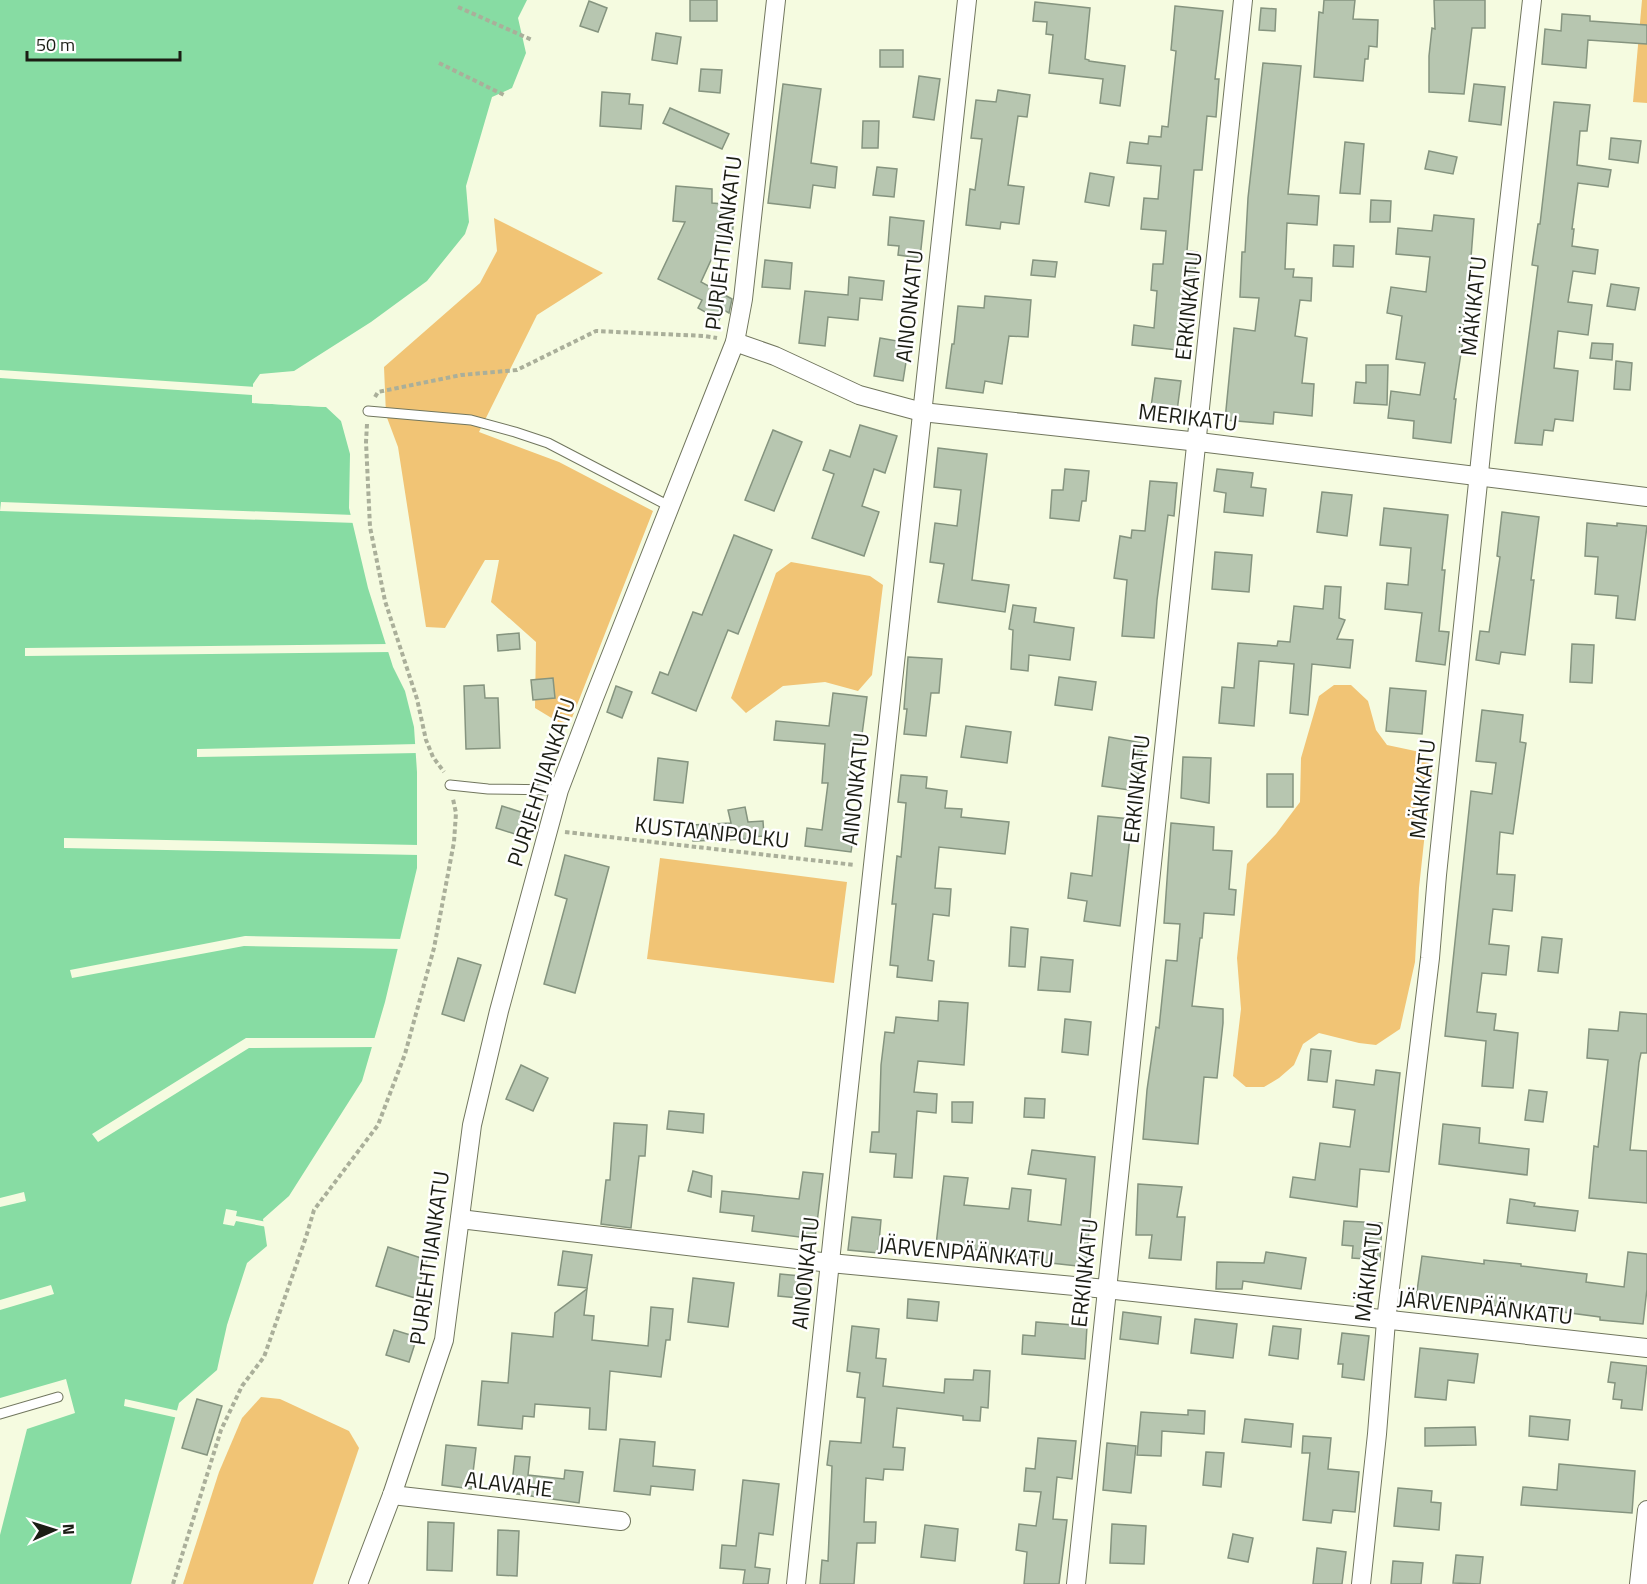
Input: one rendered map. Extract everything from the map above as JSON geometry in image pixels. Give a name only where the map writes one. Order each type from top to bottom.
[{"type":"street","name":"PURJEHTIJANKATU","points":[[358,1584],[392,1495],[444,1340],[472,1125],[559,790],[735,342],[743,299],[776,0]]},
{"type":"street","name":"AINONKATU","points":[[796,1584],[899,602],[967,0]]},
{"type":"street","name":"ERKINKATU","points":[[1076,1584],[1199,442],[1243,0]]},
{"type":"street","name":"MÄKIKATU","points":[[1361,1584],[1386,1321],[1430,958],[1479,477],[1532,0]]},
{"type":"street","name":"MERIKATU","points":[[735,342],[775,356],[860,394],[922,412],[1199,442],[1647,496]]},
{"type":"street","name":"JÄRVENPÄÄNKATU","points":[[460,1219],[830,1263],[1106,1289],[1647,1348]]},
{"type":"street","name":"ALAVAHE","points":[[392,1495],[621,1521]]},
{"type":"street","points":[[1639,1584],[1647,1510]]},
{"type":"lane","points":[[368,411],[471,420],[514,432],[548,443],[669,506]]},
{"type":"lane","points":[[450,785],[489,789],[559,790]]},
{"type":"lane","points":[[0,1414],[58,1397]]},
{"type":"path","points":[[458,7],[532,40]]},
{"type":"path","points":[[439,63],[506,96]]},
{"type":"path","points":[[173,1584],[221,1430],[242,1386],[264,1357],[314,1210],[378,1125],[405,1054],[434,948],[454,842],[456,813],[450,785],[444,771],[433,757],[426,740],[417,699],[385,601],[370,527],[366,442],[368,411],[378,392],[461,375],[517,370],[596,331],[705,336],[735,342]]},
{"type":"path","name":"KUSTAANPOLKU","points":[[548,830],[871,867]]},
{"type":"shaded area","points":[[0,0],[527,0],[518,18],[526,53],[512,88],[492,97],[466,186],[469,222],[465,234],[427,281],[371,322],[294,371],[260,374],[253,384],[253,403],[326,407],[341,421],[350,454],[349,508],[368,588],[393,667],[405,691],[414,727],[417,772],[417,868],[385,1002],[362,1081],[289,1196],[263,1219],[267,1246],[247,1263],[227,1325],[217,1370],[179,1403],[131,1584],[0,1584],[0,1535],[27,1429],[75,1413],[66,1379],[0,1398]]},
{"type":"shaded area","points":[[1642,0],[1647,0],[1647,103],[1633,102]]},
{"type":"shaded area","points":[[494,218],[603,273],[537,315],[479,432],[559,462],[653,511],[568,728],[535,708],[536,642],[491,602],[499,560],[485,560],[445,628],[426,627],[398,447],[386,415],[384,367],[480,283],[497,251]]},
{"type":"shaded area","points":[[791,562],[870,576],[883,585],[872,675],[858,691],[825,682],[783,686],[746,713],[731,698],[776,573]]},
{"type":"shaded area","points":[[1334,685],[1351,685],[1368,701],[1376,730],[1387,745],[1420,752],[1432,767],[1419,888],[1415,962],[1400,1029],[1376,1045],[1319,1033],[1303,1044],[1294,1065],[1279,1078],[1264,1087],[1246,1087],[1233,1076],[1241,1009],[1237,958],[1247,864],[1276,834],[1300,802],[1301,758],[1319,696]]},
{"type":"shaded area","points":[[660,858],[847,882],[834,983],[647,959]]},
{"type":"shaded area","points":[[261,1397],[280,1399],[349,1431],[359,1448],[313,1584],[183,1584],[219,1472],[242,1418]]},
{"type":"pier","points":[[0,370],[256,387],[256,400],[327,404],[326,407],[252,403],[252,395],[0,378]]},
{"type":"pier","points":[[1,502],[354,515],[356,523],[0,511]]},
{"type":"pier","points":[[389,644],[392,652],[25,656],[25,648]]},
{"type":"pier","points":[[418,744],[418,753],[197,757],[197,749]]},
{"type":"pier","points":[[64,838],[419,845],[419,855],[64,848]]},
{"type":"pier","points":[[245,936],[403,939],[401,949],[244,946],[72,978],[70,970]]},
{"type":"pier","points":[[246,1038],[377,1039],[375,1047],[249,1048],[98,1142],[92,1134]]},
{"type":"pier","points":[[24,1192],[26,1201],[0,1207],[0,1198]]},
{"type":"pier","points":[[226,1209],[237,1211],[236,1216],[267,1222],[267,1227],[236,1221],[234,1226],[223,1224]]},
{"type":"pier","points":[[51,1285],[54,1294],[0,1310],[0,1300]]},
{"type":"pier","points":[[125,1399],[179,1411],[178,1418],[124,1406]]},
{"type":"building","points":[[690,0],[717,0],[717,21],[690,21]]},
{"type":"building","points":[[1324,0],[1355,0],[1353,19],[1378,20],[1377,47],[1369,46],[1363,81],[1314,77],[1319,12],[1323,13]]},
{"type":"building","points":[[1434,0],[1485,0],[1485,28],[1472,28],[1464,94],[1429,92],[1429,56],[1432,28],[1435,29]]},
{"type":"building","points":[[589,1],[607,8],[598,32],[580,26]]},
{"type":"building","points":[[1035,2],[1090,8],[1085,59],[1125,66],[1120,106],[1100,103],[1103,79],[1049,73],[1053,35],[1046,34],[1047,22],[1033,21]]},
{"type":"building","points":[[1175,6],[1223,11],[1215,79],[1219,79],[1216,117],[1207,116],[1202,170],[1194,170],[1187,251],[1197,252],[1187,351],[1132,345],[1134,325],[1154,328],[1157,291],[1151,290],[1153,264],[1163,264],[1166,231],[1141,229],[1144,198],[1158,199],[1161,166],[1127,163],[1130,142],[1148,144],[1149,136],[1161,137],[1162,126],[1168,127],[1176,51],[1171,50]]},
{"type":"building","points":[[1261,8],[1276,9],[1275,31],[1259,30]]},
{"type":"building","points":[[1562,14],[1590,16],[1590,21],[1647,25],[1647,44],[1588,40],[1586,68],[1542,64],[1545,29],[1561,31]]},
{"type":"building","points":[[656,33],[681,37],[677,64],[652,60]]},
{"type":"building","points":[[880,50],[903,50],[903,67],[880,67]]},
{"type":"building","points":[[1263,63],[1301,66],[1288,194],[1319,196],[1317,225],[1287,223],[1285,269],[1294,269],[1293,277],[1312,278],[1311,301],[1300,300],[1295,336],[1307,338],[1302,383],[1314,384],[1312,416],[1274,412],[1273,424],[1225,420],[1234,328],[1255,331],[1259,298],[1240,297],[1242,252],[1245,252],[1248,198]]},
{"type":"building","points":[[701,69],[722,70],[720,93],[699,91]]},
{"type":"building","points":[[919,76],[940,79],[934,120],[913,117]]},
{"type":"building","points":[[783,84],[821,89],[811,163],[837,167],[835,188],[813,185],[810,208],[768,203]]},
{"type":"building","points":[[1474,84],[1505,87],[1501,125],[1469,121]]},
{"type":"building","points":[[998,90],[1030,95],[1027,117],[1018,116],[1008,185],[1024,187],[1019,224],[1001,222],[1000,229],[966,225],[970,189],[975,190],[982,139],[971,138],[976,100],[996,102]]},
{"type":"building","points":[[602,92],[630,94],[629,104],[643,105],[641,129],[600,126]]},
{"type":"building","points":[[1554,102],[1590,105],[1587,131],[1580,131],[1577,165],[1611,170],[1608,187],[1578,183],[1572,246],[1598,250],[1595,274],[1573,271],[1568,302],[1592,305],[1588,335],[1558,331],[1554,368],[1578,371],[1573,421],[1555,419],[1553,431],[1544,430],[1542,445],[1515,443],[1538,266],[1532,265],[1538,224],[1540,224]]},
{"type":"building","points":[[670,108],[729,134],[722,149],[663,123]]},
{"type":"building","points":[[863,121],[879,121],[878,148],[862,148]]},
{"type":"building","points":[[1611,138],[1641,141],[1638,163],[1609,159]]},
{"type":"building","points":[[1345,142],[1364,144],[1360,194],[1340,193]]},
{"type":"building","points":[[1429,151],[1457,157],[1453,174],[1425,169]]},
{"type":"building","points":[[877,167],[897,169],[894,197],[873,195]]},
{"type":"building","points":[[1090,173],[1114,177],[1109,206],[1085,202]]},
{"type":"building","points":[[676,186],[712,189],[712,203],[735,205],[732,237],[722,236],[701,282],[732,299],[729,313],[724,310],[719,320],[698,308],[702,300],[658,279],[685,222],[673,221]]},
{"type":"building","points":[[1371,200],[1391,201],[1390,222],[1370,222]]},
{"type":"building","points":[[1434,215],[1474,219],[1451,443],[1413,438],[1414,421],[1388,418],[1391,391],[1420,395],[1425,363],[1396,359],[1402,316],[1387,313],[1391,287],[1426,292],[1430,257],[1396,254],[1398,228],[1432,231]]},
{"type":"building","points":[[890,217],[924,221],[920,258],[898,255],[899,246],[888,245]]},
{"type":"building","points":[[1334,245],[1354,246],[1353,267],[1333,266]]},
{"type":"building","points":[[765,260],[792,263],[790,289],[762,287]]},
{"type":"building","points":[[1033,260],[1057,262],[1055,277],[1031,275]]},
{"type":"building","points":[[849,277],[884,281],[882,300],[860,298],[858,320],[828,317],[825,346],[799,343],[805,291],[848,295]]},
{"type":"building","points":[[1611,284],[1639,288],[1635,310],[1607,306]]},
{"type":"building","points":[[985,296],[1031,300],[1028,337],[1009,336],[1002,384],[985,381],[983,393],[946,388],[958,306],[984,308]]},
{"type":"building","points":[[880,338],[909,343],[903,381],[874,376]]},
{"type":"building","points":[[1592,343],[1613,344],[1612,360],[1590,358]]},
{"type":"building","points":[[1616,361],[1632,363],[1630,390],[1614,389]]},
{"type":"building","points":[[1366,365],[1388,365],[1387,405],[1354,403],[1356,382],[1366,383]]},
{"type":"building","points":[[1155,378],[1181,381],[1177,411],[1151,407]]},
{"type":"building","points":[[860,425],[897,436],[885,473],[874,469],[862,506],[879,512],[864,556],[812,538],[834,474],[823,470],[830,450],[850,457]]},
{"type":"building","points":[[773,430],[802,442],[774,511],[745,500]]},
{"type":"building","points":[[938,448],[987,454],[972,580],[1009,585],[1005,612],[938,602],[944,564],[930,562],[935,523],[957,526],[961,490],[934,487]]},
{"type":"building","points":[[1065,469],[1089,471],[1086,501],[1082,501],[1079,521],[1050,518],[1052,490],[1063,490]]},
{"type":"building","points":[[1217,469],[1253,473],[1251,487],[1266,489],[1263,516],[1224,512],[1226,493],[1214,491]]},
{"type":"building","points":[[1150,481],[1177,483],[1174,516],[1168,515],[1154,638],[1122,636],[1127,580],[1114,578],[1120,536],[1131,538],[1132,530],[1145,531]]},
{"type":"building","points":[[1322,492],[1352,495],[1347,536],[1317,532]]},
{"type":"building","points":[[1384,508],[1448,515],[1439,631],[1449,632],[1445,665],[1416,661],[1422,613],[1385,609],[1387,583],[1408,585],[1411,548],[1380,545]]},
{"type":"building","points":[[1502,512],[1539,517],[1525,655],[1501,652],[1499,664],[1476,660],[1480,631],[1489,632],[1500,557],[1497,556]]},
{"type":"building","points":[[1587,523],[1647,526],[1635,620],[1616,618],[1618,596],[1595,594],[1598,557],[1585,556]]},
{"type":"building","points":[[734,535],[772,550],[738,634],[728,630],[696,711],[652,693],[660,672],[668,675],[693,612],[702,615]]},
{"type":"building","points":[[1215,552],[1252,555],[1249,592],[1212,589]]},
{"type":"building","points":[[1325,586],[1341,587],[1339,618],[1345,620],[1337,639],[1353,640],[1350,668],[1312,664],[1308,715],[1290,713],[1294,664],[1259,661],[1254,726],[1219,723],[1222,687],[1234,688],[1238,643],[1277,646],[1278,641],[1290,642],[1294,606],[1323,609]]},
{"type":"building","points":[[1013,605],[1036,608],[1034,622],[1074,628],[1070,660],[1029,655],[1028,671],[1011,669],[1013,630],[1009,629]]},
{"type":"building","points":[[519,633],[520,649],[498,651],[497,635]]},
{"type":"building","points":[[1572,644],[1594,645],[1592,683],[1570,682]]},
{"type":"building","points":[[908,657],[942,659],[939,693],[931,693],[926,736],[904,734]]},
{"type":"building","points":[[1059,677],[1096,682],[1092,710],[1055,705]]},
{"type":"building","points":[[553,678],[555,698],[533,700],[531,680]]},
{"type":"building","points":[[484,685],[485,698],[498,698],[500,748],[466,749],[464,686]]},
{"type":"building","points":[[616,686],[632,692],[622,718],[607,712]]},
{"type":"building","points":[[1390,688],[1426,691],[1422,734],[1386,731]]},
{"type":"building","points":[[833,693],[867,697],[861,742],[851,741],[845,811],[857,812],[851,852],[805,846],[807,828],[822,830],[828,783],[822,783],[825,744],[774,740],[776,721],[829,726]]},
{"type":"building","points":[[1482,710],[1523,715],[1520,742],[1526,743],[1513,834],[1500,832],[1497,874],[1515,875],[1512,911],[1493,909],[1489,944],[1509,946],[1506,975],[1482,973],[1477,1012],[1496,1014],[1494,1030],[1518,1033],[1513,1088],[1482,1086],[1486,1041],[1445,1036],[1471,791],[1492,794],[1496,763],[1476,761]]},
{"type":"building","points":[[966,726],[1011,732],[1007,763],[961,757]]},
{"type":"building","points":[[1109,737],[1143,743],[1136,791],[1102,786]]},
{"type":"building","points":[[1183,757],[1211,758],[1209,803],[1181,798]]},
{"type":"building","points":[[658,758],[688,762],[683,803],[654,800]]},
{"type":"building","points":[[1267,774],[1293,774],[1293,807],[1267,807]]},
{"type":"building","points":[[901,775],[927,777],[926,788],[947,791],[945,808],[962,809],[961,817],[1009,822],[1005,854],[939,847],[935,888],[951,889],[949,916],[933,914],[928,960],[934,961],[932,981],[897,977],[898,966],[890,965],[896,904],[892,904],[897,856],[901,857],[906,803],[898,802]]},
{"type":"building","points":[[502,806],[524,813],[518,835],[496,828]]},
{"type":"building","points":[[745,807],[748,822],[763,821],[764,836],[750,837],[751,839],[693,841],[692,825],[731,823],[728,810]]},
{"type":"building","points":[[1098,816],[1132,819],[1120,926],[1084,921],[1087,901],[1068,898],[1071,873],[1092,876]]},
{"type":"building","points":[[1171,823],[1214,827],[1213,850],[1232,851],[1229,889],[1236,890],[1234,915],[1204,913],[1202,938],[1200,938],[1192,1006],[1223,1009],[1223,1023],[1217,1078],[1204,1077],[1198,1144],[1143,1139],[1147,1090],[1156,1027],[1159,1028],[1166,960],[1177,961],[1180,924],[1164,923]]},
{"type":"building","points":[[565,855],[609,867],[575,993],[544,984],[567,899],[555,895]]},
{"type":"building","points":[[1011,927],[1028,929],[1025,967],[1009,966]]},
{"type":"building","points":[[1542,937],[1562,939],[1558,973],[1538,971]]},
{"type":"building","points":[[1041,957],[1073,960],[1070,992],[1038,990]]},
{"type":"building","points":[[458,958],[481,965],[464,1021],[442,1014]]},
{"type":"building","points":[[939,1001],[968,1003],[964,1065],[918,1061],[914,1092],[937,1094],[936,1113],[917,1111],[912,1178],[894,1177],[896,1154],[870,1152],[872,1132],[879,1132],[881,1065],[885,1032],[894,1033],[896,1017],[938,1021]]},
{"type":"building","points":[[1620,1012],[1647,1014],[1647,1053],[1641,1053],[1639,1062],[1630,1150],[1647,1151],[1647,1203],[1589,1198],[1594,1146],[1598,1147],[1608,1060],[1587,1058],[1589,1029],[1618,1031]]},
{"type":"building","points":[[1065,1019],[1091,1022],[1088,1055],[1062,1052]]},
{"type":"building","points":[[1311,1049],[1331,1051],[1327,1082],[1308,1080]]},
{"type":"building","points":[[521,1065],[548,1078],[533,1111],[506,1099]]},
{"type":"building","points":[[1376,1070],[1400,1073],[1389,1172],[1360,1169],[1357,1207],[1290,1197],[1293,1177],[1315,1180],[1320,1143],[1350,1147],[1355,1110],[1333,1107],[1336,1080],[1374,1085]]},
{"type":"building","points":[[1529,1090],[1547,1092],[1543,1122],[1525,1120]]},
{"type":"building","points":[[1025,1098],[1045,1099],[1044,1118],[1024,1117]]},
{"type":"building","points":[[952,1102],[973,1102],[972,1123],[952,1122]]},
{"type":"building","points":[[669,1111],[704,1114],[703,1133],[667,1129]]},
{"type":"building","points":[[614,1123],[647,1125],[645,1156],[639,1156],[631,1228],[601,1224],[606,1180],[610,1180]]},
{"type":"building","points":[[1443,1124],[1480,1128],[1479,1143],[1529,1149],[1527,1175],[1439,1164]]},
{"type":"building","points":[[1032,1150],[1095,1157],[1086,1267],[936,1245],[944,1176],[968,1178],[964,1205],[1009,1209],[1012,1188],[1031,1190],[1028,1221],[1061,1225],[1066,1179],[1028,1174]]},
{"type":"building","points":[[693,1171],[712,1176],[711,1197],[688,1191]]},
{"type":"building","points":[[803,1172],[823,1174],[815,1239],[752,1231],[754,1216],[720,1212],[722,1191],[799,1199]]},
{"type":"building","points":[[1138,1184],[1182,1187],[1177,1217],[1185,1217],[1181,1260],[1149,1258],[1152,1235],[1136,1235]]},
{"type":"building","points":[[1510,1199],[1535,1203],[1534,1206],[1578,1211],[1575,1231],[1507,1223]]},
{"type":"building","points":[[852,1217],[881,1220],[878,1253],[848,1250]]},
{"type":"building","points":[[1344,1221],[1382,1223],[1380,1260],[1352,1258],[1353,1246],[1342,1245]]},
{"type":"building","points":[[388,1247],[427,1260],[415,1298],[376,1286]]},
{"type":"building","points":[[563,1251],[592,1255],[587,1288],[558,1285]]},
{"type":"building","points":[[1266,1252],[1306,1258],[1301,1289],[1243,1281],[1242,1289],[1216,1289],[1217,1262],[1264,1263]]},
{"type":"building","points":[[1628,1252],[1647,1254],[1647,1289],[1643,1324],[1600,1320],[1600,1317],[1516,1306],[1516,1308],[1416,1298],[1422,1256],[1484,1264],[1484,1260],[1521,1264],[1521,1266],[1587,1274],[1586,1282],[1624,1287]]},
{"type":"building","points":[[780,1274],[811,1277],[809,1299],[778,1296]]},
{"type":"building","points":[[693,1278],[734,1283],[728,1327],[688,1322]]},
{"type":"building","points":[[587,1289],[584,1315],[594,1316],[592,1340],[648,1346],[651,1307],[673,1309],[670,1340],[666,1340],[661,1377],[610,1371],[606,1430],[589,1429],[590,1408],[535,1404],[534,1417],[523,1416],[522,1429],[478,1425],[482,1381],[508,1383],[512,1333],[553,1337],[555,1313]]},
{"type":"building","points":[[908,1299],[939,1302],[937,1321],[907,1318]]},
{"type":"building","points":[[1123,1312],[1161,1317],[1158,1344],[1120,1339]]},
{"type":"building","points":[[1195,1319],[1237,1324],[1233,1358],[1191,1353]]},
{"type":"building","points":[[1036,1322],[1087,1326],[1085,1359],[1022,1354],[1023,1335],[1035,1336]]},
{"type":"building","points":[[852,1326],[879,1329],[876,1358],[886,1359],[883,1386],[944,1393],[945,1379],[973,1380],[974,1370],[990,1371],[988,1408],[981,1407],[980,1421],[963,1420],[963,1416],[897,1408],[893,1447],[905,1448],[903,1470],[884,1469],[883,1480],[866,1478],[864,1522],[876,1522],[875,1543],[857,1543],[854,1584],[820,1584],[822,1560],[828,1561],[832,1466],[827,1465],[830,1441],[861,1443],[865,1398],[857,1397],[860,1373],[847,1371]]},
{"type":"building","points":[[1273,1326],[1301,1329],[1298,1359],[1269,1355]]},
{"type":"building","points":[[394,1330],[417,1337],[409,1362],[386,1355]]},
{"type":"building","points":[[1342,1333],[1369,1336],[1364,1380],[1342,1377],[1343,1364],[1338,1364]]},
{"type":"building","points":[[1420,1348],[1478,1354],[1474,1383],[1448,1380],[1446,1400],[1415,1397]]},
{"type":"building","points":[[1611,1362],[1647,1366],[1642,1410],[1621,1408],[1622,1400],[1613,1399],[1615,1383],[1608,1382]]},
{"type":"building","points":[[197,1399],[222,1406],[207,1455],[182,1448]]},
{"type":"building","points":[[1188,1410],[1205,1411],[1204,1434],[1162,1431],[1161,1456],[1137,1455],[1141,1412],[1188,1415]]},
{"type":"building","points":[[1530,1416],[1570,1420],[1568,1440],[1529,1436]]},
{"type":"building","points":[[1245,1419],[1293,1424],[1291,1447],[1242,1442]]},
{"type":"building","points":[[1475,1427],[1476,1445],[1425,1446],[1425,1428]]},
{"type":"building","points":[[1303,1436],[1331,1438],[1328,1469],[1359,1472],[1355,1512],[1333,1510],[1331,1523],[1303,1520],[1310,1453],[1302,1453]]},
{"type":"building","points":[[1038,1438],[1076,1441],[1072,1479],[1057,1477],[1053,1519],[1067,1520],[1059,1584],[1024,1584],[1027,1552],[1016,1550],[1019,1524],[1036,1526],[1041,1492],[1024,1491],[1026,1468],[1035,1469]]},
{"type":"building","points":[[620,1439],[655,1442],[653,1466],[695,1470],[693,1490],[651,1486],[650,1495],[614,1491]]},
{"type":"building","points":[[1107,1443],[1136,1446],[1131,1493],[1103,1490]]},
{"type":"building","points":[[446,1445],[476,1448],[471,1489],[442,1485]]},
{"type":"building","points":[[1206,1452],[1224,1453],[1221,1487],[1203,1485]]},
{"type":"building","points":[[515,1456],[530,1457],[528,1475],[564,1479],[565,1470],[583,1472],[579,1503],[511,1493]]},
{"type":"building","points":[[1559,1464],[1635,1471],[1632,1513],[1521,1505],[1523,1487],[1557,1490]]},
{"type":"building","points":[[743,1480],[779,1484],[773,1535],[759,1533],[755,1567],[770,1569],[768,1584],[743,1584],[745,1570],[720,1568],[722,1545],[736,1546]]},
{"type":"building","points":[[1398,1488],[1432,1491],[1431,1502],[1441,1503],[1439,1530],[1394,1526]]},
{"type":"building","points":[[428,1522],[454,1523],[452,1571],[427,1570]]},
{"type":"building","points":[[1112,1524],[1146,1526],[1144,1564],[1110,1563]]},
{"type":"building","points":[[925,1525],[958,1529],[955,1561],[921,1557]]},
{"type":"building","points":[[498,1530],[519,1531],[517,1576],[497,1575]]},
{"type":"building","points":[[1233,1534],[1253,1538],[1248,1562],[1228,1558]]},
{"type":"building","points":[[1317,1548],[1346,1552],[1342,1584],[1313,1584]]},
{"type":"building","points":[[1456,1555],[1483,1557],[1480,1584],[1453,1583]]},
{"type":"building","points":[[1393,1561],[1423,1563],[1421,1584],[1391,1584]]}]
